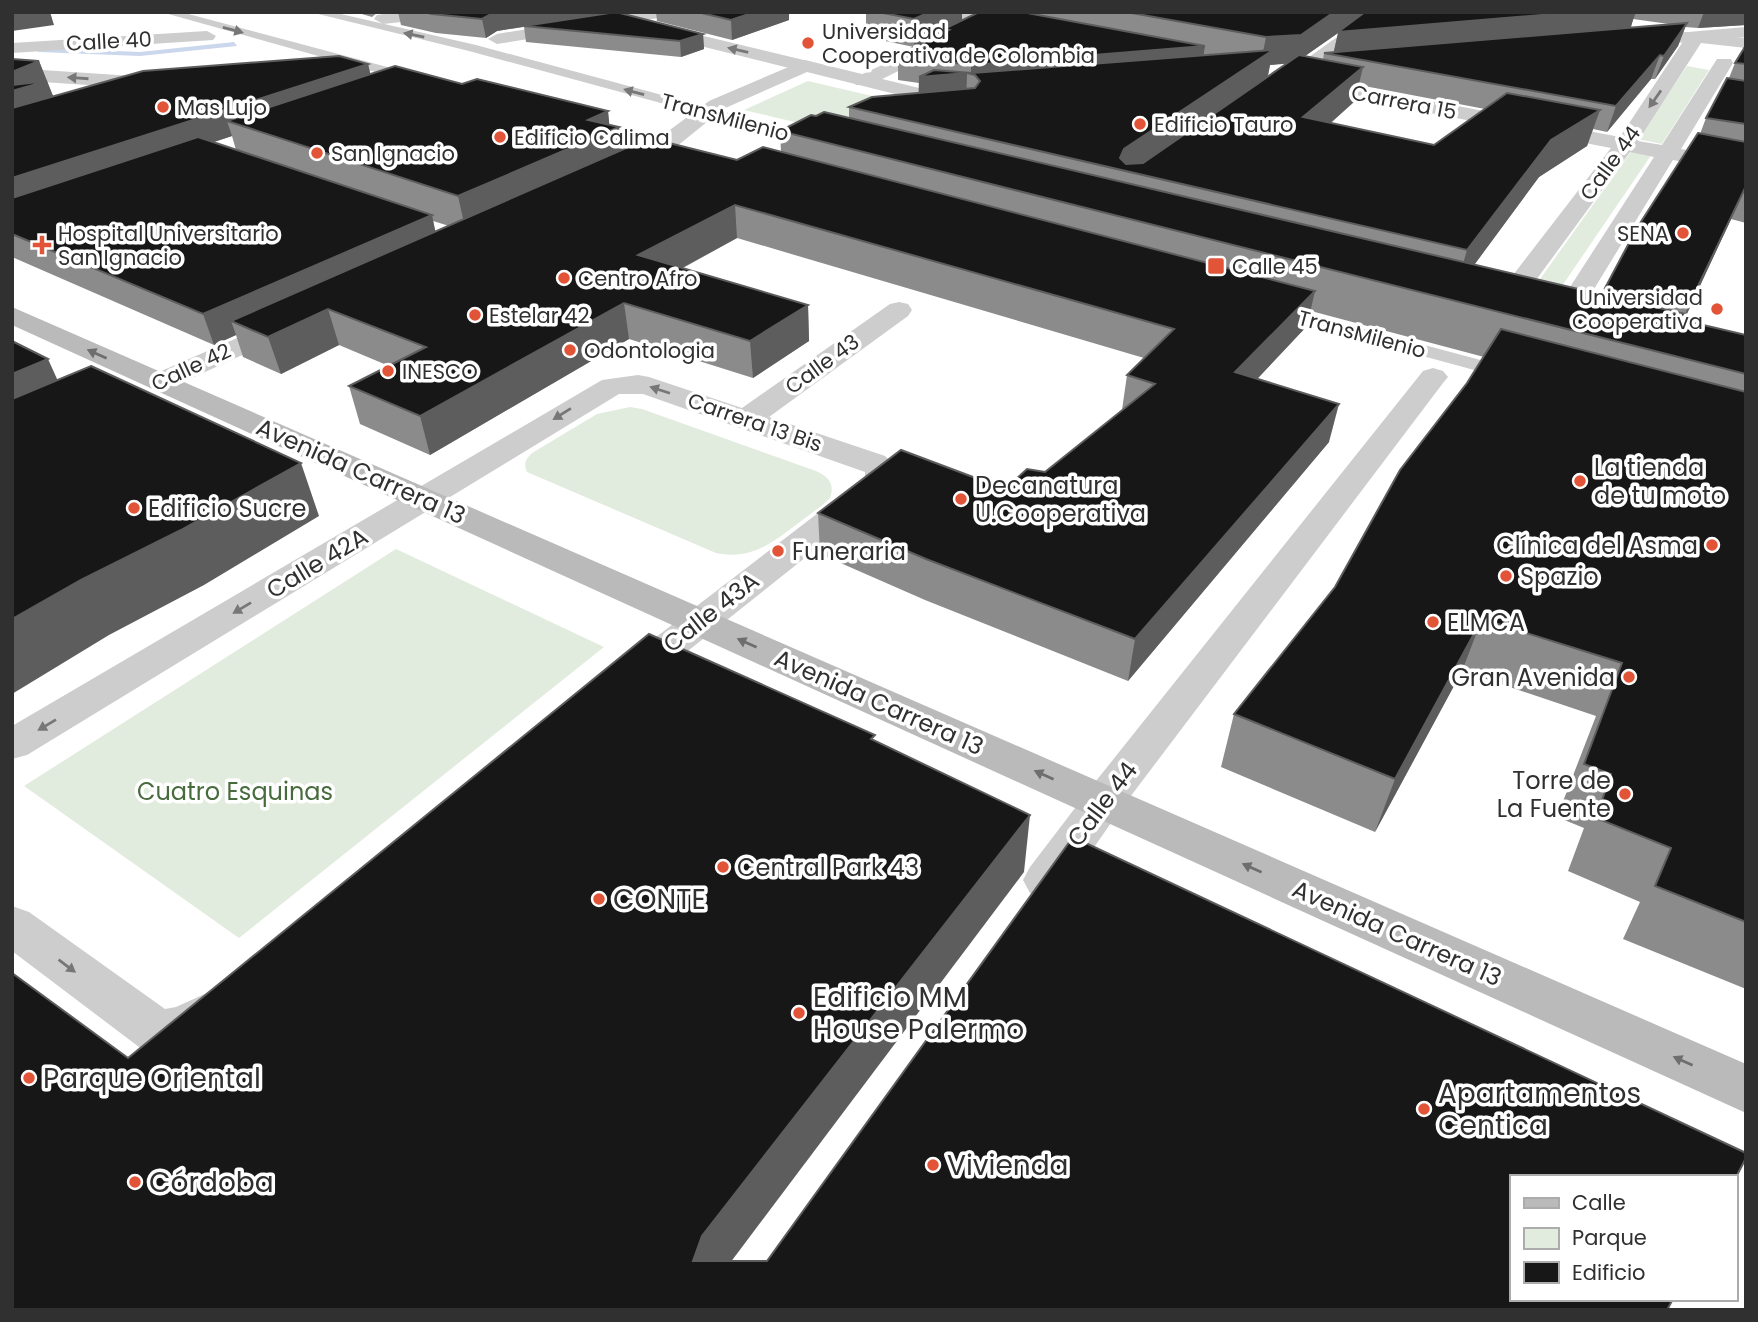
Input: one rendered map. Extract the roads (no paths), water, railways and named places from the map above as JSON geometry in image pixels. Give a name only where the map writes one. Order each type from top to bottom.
[{"type":"main road","name":"Avenida Carrera 13","points":[[12,315],[143,389],[425,499],[1746,1089]]},
{"type":"street","points":[[383,19],[447,12]]},
{"type":"street","points":[[497,39],[664,12]]},
{"type":"street","points":[[940,12],[1045,32]]},
{"type":"street","points":[[863,81],[1005,12]]},
{"type":"street","points":[[1274,84],[1383,12]]},
{"type":"street","points":[[617,19],[863,81],[982,106],[953,117]]},
{"type":"street","points":[[1624,27],[1697,33],[1746,45]]},
{"type":"street","points":[[1607,44],[1697,33],[1746,32]]},
{"type":"street","points":[[1621,59],[1697,33]]},
{"type":"street","name":"Calle 44","points":[[1519,285],[1623,145],[1697,33]]},
{"type":"street","name":"Calle 40","points":[[12,48],[206,36]]},
{"type":"street","name":"Calle 44","points":[[1574,300],[1724,63]]},
{"type":"street","points":[[604,181],[642,163],[723,101],[805,66]]},
{"type":"street","points":[[1274,84],[1343,67]]},
{"type":"street","name":"Calle 40","points":[[12,74],[177,84],[118,99]]},
{"type":"street","points":[[1274,84],[1319,85],[1388,79]]},
{"type":"street","name":"Carrera 15","points":[[1319,85],[1746,168]]},
{"type":"street","points":[[895,110],[923,95]]},
{"type":"street","points":[[1703,97],[1724,100]]},
{"type":"street","name":"Calle 43","points":[[746,419],[899,310]]},
{"type":"street","name":"Calle 42","points":[[143,389],[302,317]]},
{"type":"street","name":"Calle 44","points":[[1022,914],[1103,802],[1433,377]]},
{"type":"street","name":"Carrera 13 Bis","points":[[623,384],[649,386],[874,463],[883,472]]},
{"type":"street","name":"Calle 42A","points":[[12,745],[425,499],[601,390],[623,384]]},
{"type":"street","name":"Calle 43A","points":[[603,698],[877,484],[883,472]]},
{"type":"street","points":[[12,925],[157,1031],[171,1031],[191,1025],[239,988]]},
{"type":"lane","points":[[167,12],[433,84]]},
{"type":"lane","name":"TransMilenio","points":[[316,12],[472,48],[824,143]]},
{"type":"lane","name":"TransMilenio","points":[[566,119],[697,154]]},
{"type":"lane","name":"TransMilenio","points":[[1262,307],[1531,379]]},
{"type":"waterway","points":[[39,50],[140,54],[234,44]]},
{"type":"place","name":"Universidad Cooperativa de Colombia","points":[[808,43]]},
{"type":"place","name":"Mas Lujo","points":[[163,107]]},
{"type":"place","name":"Edificio Tauro","points":[[1140,124]]},
{"type":"place","name":"Edificio Calima","points":[[500,137]]},
{"type":"place","name":"San Ignacio","points":[[317,153]]},
{"type":"place","name":"SENA","points":[[1683,233]]},
{"type":"place","name":"Hospital Universitario San Ignacio","points":[[42,245]]},
{"type":"place","name":"Calle 45","points":[[1216,266]]},
{"type":"place","name":"Centro Afro","points":[[564,278]]},
{"type":"place","name":"Universidad Cooperativa","points":[[1717,309]]},
{"type":"place","name":"Estelar 42","points":[[475,315]]},
{"type":"place","name":"Odontologia","points":[[570,350]]},
{"type":"place","name":"INESCO","points":[[388,371]]},
{"type":"place","name":"La tienda de tu moto","points":[[1580,481]]},
{"type":"place","name":"Decanatura U.Cooperativa","points":[[961,499]]},
{"type":"place","name":"Edificio Sucre","points":[[134,508]]},
{"type":"place","name":"Clínica del Asma","points":[[1712,545]]},
{"type":"place","name":"Funeraria","points":[[778,551]]},
{"type":"place","name":"Spazio","points":[[1506,576]]},
{"type":"place","name":"ELMCA","points":[[1433,622]]},
{"type":"place","name":"Gran Avenida","points":[[1629,677]]},
{"type":"place","name":"Torre de La Fuente","points":[[1625,794]]},
{"type":"place","name":"Central Park 43","points":[[723,867]]},
{"type":"place","name":"CONTE","points":[[599,899]]},
{"type":"place","name":"Edificio MM House Palermo","points":[[799,1013]]},
{"type":"place","name":"Parque Oriental","points":[[29,1078]]},
{"type":"place","name":"Apartamentos Centica","points":[[1424,1109]]},
{"type":"place","name":"Vivienda","points":[[933,1165]]},
{"type":"place","name":"Córdoba","points":[[135,1182]]},
{"type":"park label","name":"Cuatro Esquinas","points":[[235,791]]}]
